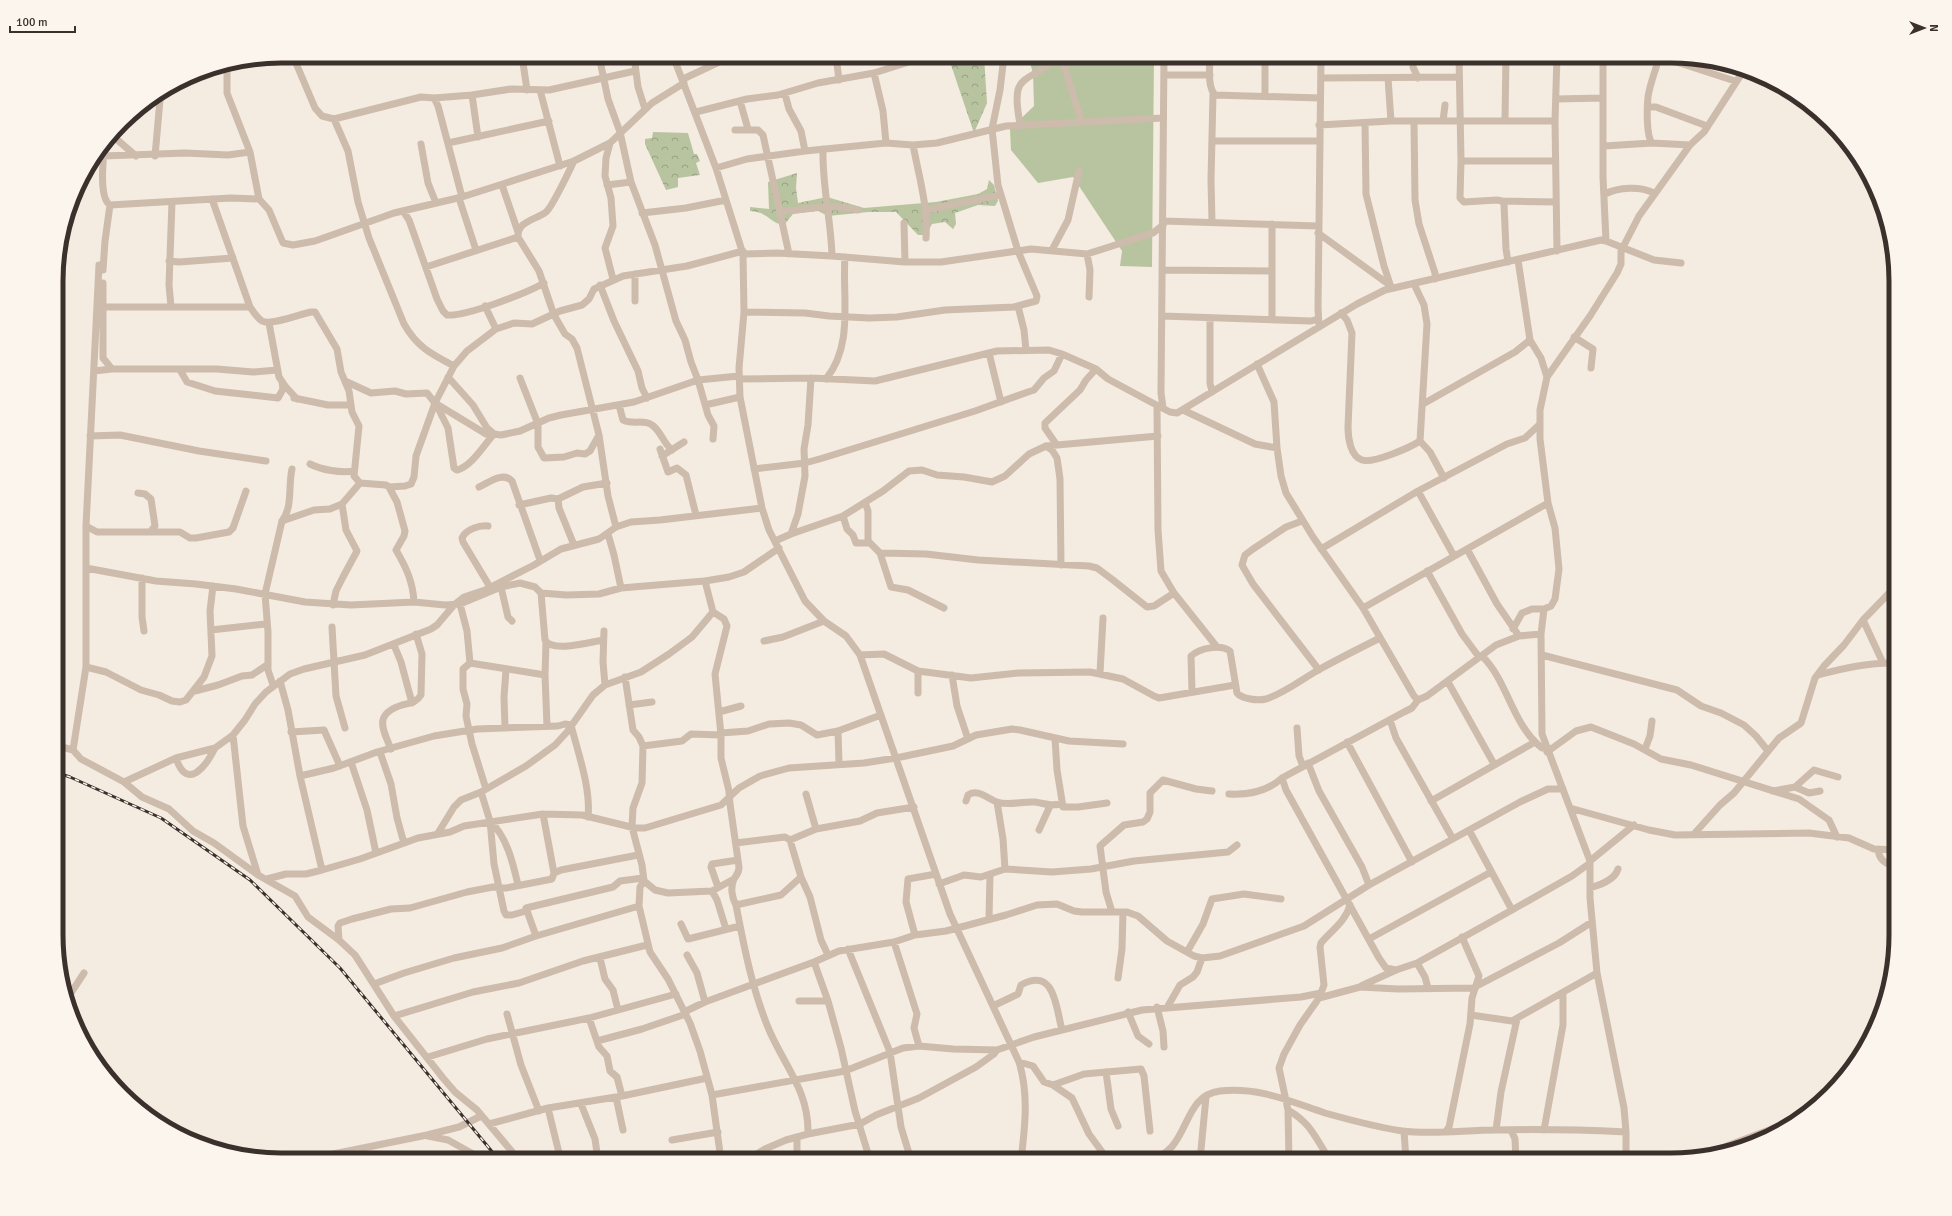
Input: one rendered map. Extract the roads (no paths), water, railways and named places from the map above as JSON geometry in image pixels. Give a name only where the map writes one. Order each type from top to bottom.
[{"type":"street","points":[[296,63],[315,108],[322,116],[334,119],[421,96],[434,98],[472,95],[504,90],[549,90],[635,71]]},
{"type":"street","points":[[523,63],[526,90]]},
{"type":"street","points":[[601,63],[608,99],[620,132],[631,182],[655,245],[676,321],[685,340],[690,362],[698,380],[708,415],[714,426],[713,439]]},
{"type":"street","points":[[634,63],[635,71],[645,109]]},
{"type":"street","points":[[675,63],[696,112],[743,252],[744,312],[739,377],[740,397],[762,508],[769,530],[802,597],[824,621],[846,636],[860,655],[950,914],[1019,1062],[1025,1083],[1021,1153]]},
{"type":"street","points":[[227,70],[227,94],[250,152],[259,199],[269,210],[280,240],[289,245],[315,241],[402,211],[461,197],[574,161],[610,143],[660,96],[684,81],[719,63]]},
{"type":"street","points":[[837,63],[839,80]]},
{"type":"street","points":[[696,112],[740,101],[785,94],[809,85],[874,74],[907,63]]},
{"type":"street","points":[[744,312],[805,313],[844,318],[897,317],[945,310],[1018,306],[1036,301],[1037,299],[1018,251],[1000,194],[992,129],[1000,90],[1003,63]]},
{"type":"street","points":[[1020,125],[1017,96],[1020,86],[1030,76],[1049,63]]},
{"type":"street","points":[[1063,63],[1082,123]]},
{"type":"street","points":[[1164,63],[1162,316],[1158,436],[1158,556],[1161,571],[1174,593],[1216,647]]},
{"type":"street","points":[[1210,63],[1213,94],[1212,222]]},
{"type":"street","points":[[1265,63],[1265,96]]},
{"type":"street","points":[[1319,323],[1318,230],[1321,63]]},
{"type":"street","points":[[1413,63],[1413,70],[1418,78]]},
{"type":"street","points":[[1459,63],[1461,201],[1556,202]]},
{"type":"street","points":[[1505,120],[1506,63]]},
{"type":"street","points":[[1557,63],[1555,160],[1557,251]]},
{"type":"street","points":[[1603,63],[1606,241]]},
{"type":"street","points":[[1652,144],[1649,140],[1648,107],[1649,92],[1656,63]]},
{"type":"street","points":[[1680,63],[1735,81]]},
{"type":"street","points":[[874,74],[883,111],[886,143]]},
{"type":"street","points":[[1164,75],[1210,75]]},
{"type":"street","points":[[1514,629],[1519,616],[1524,611],[1550,606],[1555,599],[1559,569],[1555,528],[1548,503],[1541,448],[1540,424],[1542,392],[1547,376],[1617,273],[1621,264],[1620,254],[1639,216],[1654,193],[1690,145],[1707,126],[1740,75]]},
{"type":"street","points":[[1321,78],[1458,77]]},
{"type":"street","points":[[1388,78],[1391,122]]},
{"type":"street","points":[[540,90],[560,166]]},
{"type":"street","points":[[785,94],[789,109],[801,131],[805,151]]},
{"type":"street","points":[[1213,94],[1218,96],[1320,98]]},
{"type":"street","points":[[472,95],[478,137]]},
{"type":"street","points":[[434,98],[438,106],[476,250]]},
{"type":"street","points":[[1556,99],[1603,98]]},
{"type":"street","points":[[155,156],[160,100]]},
{"type":"street","points":[[740,101],[748,129]]},
{"type":"street","points":[[1443,121],[1445,105]]},
{"type":"street","points":[[1648,107],[1656,107],[1707,126]]},
{"type":"street","points":[[716,168],[747,159],[805,151],[886,143],[913,145],[948,141],[992,129],[1020,125],[1163,118]]},
{"type":"street","points":[[334,119],[348,151],[364,224],[396,307],[413,339],[424,349],[454,366]]},
{"type":"street","points":[[1319,125],[1459,120],[1555,121]]},
{"type":"street","points":[[448,143],[549,121]]},
{"type":"street","points":[[1414,122],[1414,200],[1419,224],[1435,273],[1435,279]]},
{"type":"street","points":[[1365,123],[1364,179],[1366,194],[1391,286]]},
{"type":"street","points":[[735,130],[748,129],[760,131],[763,135],[769,156],[789,254]]},
{"type":"street","points":[[116,139],[136,156]]},
{"type":"street","points":[[1212,140],[1319,141]]},
{"type":"street","points":[[610,143],[606,164],[607,185],[611,198],[613,226],[605,248],[613,279]]},
{"type":"street","points":[[421,144],[428,183],[436,203]]},
{"type":"street","points":[[1604,146],[1652,144],[1690,145]]},
{"type":"street","points":[[913,145],[926,210],[926,238]]},
{"type":"street","points":[[823,149],[823,178],[832,256]]},
{"type":"street","points":[[105,153],[155,156],[185,153],[228,155],[250,152]]},
{"type":"street","points":[[103,155],[104,195],[107,203],[110,205],[103,265],[102,335],[103,358],[112,369]]},
{"type":"street","points":[[1461,161],[1555,160]]},
{"type":"street","points":[[426,267],[518,235],[526,223],[549,209],[574,161]]},
{"type":"street","points":[[1052,250],[1068,220],[1078,171]]},
{"type":"street","points":[[607,185],[631,182]]},
{"type":"street","points":[[502,185],[518,235],[539,271],[554,315],[565,334],[572,339],[577,348],[599,435],[616,527]]},
{"type":"street","points":[[1605,194],[1615,191],[1639,188],[1654,193]]},
{"type":"street","points":[[926,210],[1000,194]]},
{"type":"street","points":[[110,205],[212,199],[259,199]]},
{"type":"street","points":[[212,199],[250,307],[261,321],[269,323],[315,312],[337,350],[341,372],[359,429],[354,476],[360,483],[386,485],[389,487],[411,484],[414,477],[416,456],[435,404],[454,366],[474,344],[496,329],[514,323],[532,324],[560,311],[582,305],[589,300],[594,289],[613,279],[687,266],[743,252],[832,256],[905,262],[941,262],[1031,249],[1087,254],[1153,233],[1163,223],[1212,222],[1272,224],[1318,230],[1391,286]]},
{"type":"street","points":[[642,213],[686,208],[726,200]]},
{"type":"street","points":[[1502,201],[1505,210],[1506,249],[1508,262]]},
{"type":"street","points":[[171,307],[168,285],[172,202]]},
{"type":"street","points":[[780,212],[827,206],[842,206],[858,210]]},
{"type":"street","points":[[409,220],[413,209]]},
{"type":"street","points":[[402,211],[409,220],[438,303],[447,315],[459,314],[525,293],[544,283]]},
{"type":"street","points":[[904,222],[905,262]]},
{"type":"street","points":[[1272,224],[1272,320]]},
{"type":"street","points":[[435,404],[486,434],[506,435],[538,424],[549,418],[592,409],[619,406],[698,380],[739,377],[875,381],[990,353],[1049,350],[1096,369],[1108,379],[1174,413],[1183,410],[1212,392],[1319,323],[1391,286],[1414,284],[1596,241],[1606,241],[1654,260],[1681,262]]},
{"type":"street","points":[[1087,254],[1090,270],[1089,297]]},
{"type":"street","points":[[826,379],[835,366],[845,334],[845,257]]},
{"type":"street","points":[[169,261],[179,262],[233,258]]},
{"type":"street","points":[[1518,260],[1530,340],[1539,354],[1547,376]]},
{"type":"street","points":[[73,750],[86,667],[86,526],[100,264]]},
{"type":"street","points":[[1162,270],[1272,271]]},
{"type":"street","points":[[634,301],[635,274]]},
{"type":"street","points":[[1414,284],[1421,297],[1426,319],[1423,404],[1420,440],[1430,452],[1444,478]]},
{"type":"street","points":[[600,285],[614,321],[638,370],[642,388],[647,398]]},
{"type":"street","points":[[485,306],[496,329]]},
{"type":"street","points":[[1018,306],[1024,330],[1026,350]]},
{"type":"street","points":[[103,307],[250,307]]},
{"type":"street","points":[[1341,313],[1347,320],[1352,333],[1352,371],[1348,422],[1350,442],[1355,454],[1361,460],[1368,460],[1406,449],[1420,440]]},
{"type":"street","points":[[1162,316],[1311,321],[1319,323]]},
{"type":"street","points":[[1210,318],[1210,383],[1212,392]]},
{"type":"street","points":[[180,370],[187,382],[226,392],[278,398],[283,389],[277,370],[274,345],[269,323]]},
{"type":"street","points":[[95,350],[102,335]]},
{"type":"street","points":[[1574,338],[1593,349],[1591,368]]},
{"type":"street","points":[[1423,404],[1523,348],[1530,340]]},
{"type":"street","points":[[990,353],[1001,402]]},
{"type":"street","points":[[754,469],[805,463],[1001,402],[1034,390],[1044,378],[1056,369],[1062,354]]},
{"type":"street","points":[[1257,364],[1274,402],[1276,448],[1283,485],[1293,506],[1362,608],[1414,696],[1418,700]]},
{"type":"street","points":[[94,371],[112,369],[217,369],[253,372],[277,370]]},
{"type":"street","points":[[1056,444],[1045,428],[1045,423],[1080,390],[1086,380],[1096,369]]},
{"type":"street","points":[[448,377],[474,405],[487,428],[494,434]]},
{"type":"street","points":[[520,378],[538,424],[538,447],[544,458],[547,459],[571,456],[578,453],[588,452],[599,435]]},
{"type":"street","points":[[791,534],[801,502],[806,476],[804,449],[808,425],[811,378]]},
{"type":"street","points":[[345,381],[371,393],[395,391],[406,394],[427,393],[435,404],[448,428],[454,468],[457,470],[467,465],[494,434]]},
{"type":"street","points":[[282,382],[296,398],[328,405],[351,405]]},
{"type":"street","points":[[705,405],[740,397]]},
{"type":"street","points":[[619,406],[623,420],[651,424],[657,429],[672,450]]},
{"type":"street","points":[[1183,410],[1255,444],[1276,448]]},
{"type":"street","points":[[1321,549],[1418,491],[1507,444],[1528,437],[1540,424]]},
{"type":"street","points":[[90,436],[120,435],[200,451],[266,461]]},
{"type":"street","points":[[86,568],[156,581],[213,586],[305,602],[333,605],[414,602],[457,605],[501,587],[520,583],[535,587],[541,593],[566,595],[599,594],[621,588],[704,581],[737,575],[791,534],[843,516],[883,491],[909,471],[922,470],[937,475],[964,477],[988,483],[997,481],[1005,476],[1028,454],[1046,446],[1158,436]]},
{"type":"street","points":[[684,442],[672,450],[661,453],[668,472],[677,468],[686,475],[696,515]]},
{"type":"street","points":[[1046,446],[1052,450],[1057,458],[1060,479],[1061,565]]},
{"type":"street","points":[[310,464],[322,469],[347,472],[354,470]]},
{"type":"street","points":[[292,469],[289,490],[290,508],[282,521],[265,594],[267,665],[288,710],[300,776],[322,870]]},
{"type":"street","points":[[479,487],[501,477],[510,478],[540,560]]},
{"type":"street","points":[[519,505],[552,498],[558,499],[583,487],[607,482]]},
{"type":"street","points":[[282,521],[314,510],[330,509],[342,504],[360,483]]},
{"type":"street","points":[[389,487],[397,502],[404,531],[404,536],[396,550],[403,561],[413,584],[414,602]]},
{"type":"street","points":[[86,526],[97,532],[180,532],[190,538],[229,532],[233,528],[246,491]]},
{"type":"street","points":[[1418,491],[1454,556]]},
{"type":"street","points":[[138,493],[145,494],[152,499],[154,526],[151,531]]},
{"type":"street","points":[[558,499],[559,508],[574,545]]},
{"type":"street","points":[[865,502],[869,516],[869,543]]},
{"type":"street","points":[[1362,608],[1548,503]]},
{"type":"street","points":[[333,605],[336,591],[357,551],[346,530],[342,504]]},
{"type":"street","points":[[124,782],[176,758],[215,748],[233,735],[246,720],[255,704],[276,683],[304,668],[333,663],[394,645],[416,634],[431,629],[469,594],[490,587],[561,549],[599,539],[616,527],[631,522],[762,508]]},
{"type":"street","points":[[843,516],[847,529],[853,535],[856,542],[869,543],[880,553],[891,587],[908,590],[944,608]]},
{"type":"street","points":[[1302,521],[1286,527],[1253,549],[1245,556],[1242,564],[1253,584],[1319,670]]},
{"type":"street","points":[[488,526],[484,525],[468,531],[462,538],[490,587]]},
{"type":"street","points":[[608,534],[621,588]]},
{"type":"street","points":[[1467,550],[1497,604],[1519,636]]},
{"type":"street","points":[[880,553],[926,554],[978,560],[1082,565],[1097,568],[1127,590],[1144,606],[1154,606],[1174,593]]},
{"type":"street","points":[[1427,571],[1462,634],[1492,668],[1534,742],[1546,750]]},
{"type":"street","points":[[142,578],[142,617],[144,631]]},
{"type":"street","points":[[470,663],[463,669],[462,675],[469,730],[484,790],[490,821],[494,864],[506,914],[512,915],[526,910],[526,908],[613,888],[620,881],[643,880],[655,890],[668,893],[715,889],[734,879],[739,872],[729,797],[721,758],[721,734],[715,674],[716,663],[726,633],[726,626],[724,619],[713,612],[704,581]]},
{"type":"street","points":[[86,667],[106,672],[141,690],[159,695],[172,701],[183,701],[195,690],[209,667],[212,650],[210,611],[213,586]]},
{"type":"street","points":[[501,587],[507,612],[512,621]]},
{"type":"street","points":[[541,593],[541,615],[546,643],[545,675],[547,726]]},
{"type":"street","points":[[1694,834],[1734,792],[1785,732],[1801,723],[1818,675],[1863,620],[1887,594],[1889,598]]},
{"type":"street","points":[[457,605],[467,631],[470,663]]},
{"type":"street","points":[[1544,608],[1541,634],[1541,726],[1546,750],[1558,776],[1590,862],[1592,922],[1597,973],[1624,1108],[1626,1153]]},
{"type":"street","points":[[438,833],[454,807],[461,800],[484,790],[526,766],[555,745],[593,695],[605,685],[648,668],[669,654],[692,636],[713,612]]},
{"type":"street","points":[[1100,673],[1103,618]]},
{"type":"street","points":[[1863,620],[1883,663]]},
{"type":"street","points":[[764,641],[783,637],[824,621]]},
{"type":"street","points":[[211,630],[266,624]]},
{"type":"street","points":[[332,627],[336,696],[345,728]]},
{"type":"street","points":[[604,631],[605,685]]},
{"type":"street","points":[[391,749],[383,732],[382,721],[384,715],[391,709],[418,700],[422,689],[422,654],[416,634]]},
{"type":"street","points":[[1229,794],[1247,793],[1270,787],[1282,778],[1412,708],[1418,700],[1427,696],[1448,682],[1496,645],[1519,636],[1541,634]]},
{"type":"street","points":[[1192,691],[1191,656],[1196,652],[1216,647],[1227,648],[1230,651],[1238,695],[1255,699],[1265,699],[1289,688],[1319,670],[1380,638]]},
{"type":"street","points":[[546,643],[557,647],[603,640]]},
{"type":"street","points":[[394,645],[401,662],[412,703]]},
{"type":"street","points":[[860,655],[884,654],[918,671],[978,678],[1051,672],[1079,671],[1100,673],[1132,682],[1154,696],[1165,697],[1192,691],[1235,685]]},
{"type":"street","points":[[1542,655],[1677,690],[1701,706],[1721,712],[1744,725],[1756,736],[1768,751]]},
{"type":"street","points":[[470,663],[506,670],[545,675]]},
{"type":"street","points":[[1818,675],[1840,668],[1889,663]]},
{"type":"street","points":[[195,690],[218,686],[242,676],[252,675],[267,665]]},
{"type":"street","points":[[506,670],[504,697],[506,728]]},
{"type":"street","points":[[918,671],[918,694]]},
{"type":"street","points":[[952,675],[957,706],[968,738]]},
{"type":"street","points":[[625,677],[633,730],[639,737],[643,746],[642,782],[633,808],[632,827],[643,880],[640,887],[639,906],[648,945],[676,994],[700,1050],[712,1096],[720,1153]]},
{"type":"street","points":[[1448,682],[1494,764]]},
{"type":"street","points":[[629,705],[652,702]]},
{"type":"street","points":[[719,712],[741,706]]},
{"type":"street","points":[[643,746],[682,741],[691,734],[721,734],[748,731],[760,726],[789,723],[801,726],[817,735],[838,731],[881,715]]},
{"type":"street","points":[[1390,720],[1396,738],[1453,839]]},
{"type":"street","points":[[1645,749],[1650,736],[1652,721]]},
{"type":"street","points":[[300,776],[340,766],[434,736],[469,730],[561,726],[565,724],[571,725]]},
{"type":"street","points":[[571,725],[588,803],[588,817]]},
{"type":"street","points":[[1546,750],[1576,731],[1591,727],[1645,749],[1661,759],[1691,765],[1799,799],[1826,817],[1832,824],[1837,837]]},
{"type":"street","points":[[1296,728],[1299,756],[1306,765],[1362,867],[1369,885]]},
{"type":"street","points":[[267,879],[286,874],[306,874],[322,870],[438,833],[450,832],[464,826],[490,821],[543,814],[572,814],[632,827],[645,828],[721,805],[740,788],[754,779],[776,770],[839,763],[864,763],[896,758],[953,746],[968,738],[1012,729],[1069,741],[1123,744]]},
{"type":"street","points":[[291,732],[324,730],[340,766]]},
{"type":"street","points":[[838,731],[839,763]]},
{"type":"street","points":[[233,735],[243,826],[258,875]]},
{"type":"street","points":[[1055,738],[1056,761],[1063,806],[1067,808],[1107,803]]},
{"type":"street","points":[[1348,742],[1412,862]]},
{"type":"street","points":[[1431,800],[1534,742]]},
{"type":"street","points":[[63,747],[73,750],[81,759],[124,782],[142,797],[169,809],[193,831],[214,843],[258,875],[296,896],[308,917],[355,955],[394,1016],[455,1092],[477,1110],[513,1153]]},
{"type":"street","points":[[176,758],[178,766],[187,775],[193,776],[199,772],[210,759],[215,748]]},
{"type":"street","points":[[380,752],[391,784],[397,818],[404,843]]},
{"type":"street","points":[[351,762],[367,810],[376,853]]},
{"type":"street","points":[[1773,791],[1795,787],[1814,770],[1838,777]]},
{"type":"street","points":[[1548,789],[1558,776]]},
{"type":"street","points":[[1282,778],[1286,790],[1382,964],[1386,968],[1396,970]]},
{"type":"street","points":[[1112,912],[1106,892],[1100,846],[1124,825],[1142,822],[1147,819],[1150,812],[1150,793],[1159,782],[1167,780],[1196,789],[1212,791]]},
{"type":"street","points":[[1795,787],[1809,793],[1820,791]]},
{"type":"street","points":[[597,1041],[642,1029],[685,1013],[705,1002],[848,949],[894,942],[915,935],[946,931],[1037,905],[1057,904],[1074,911],[1123,912],[1138,916],[1167,941],[1187,952],[1202,958],[1220,956],[1294,931],[1348,902],[1369,885],[1526,799],[1548,789],[1563,789]]},
{"type":"street","points":[[966,801],[968,795],[974,793],[985,796],[997,802],[1035,802],[1050,806],[1062,804]]},
{"type":"street","points":[[806,794],[816,829]]},
{"type":"street","points":[[997,802],[1003,839],[1005,869]]},
{"type":"street","points":[[1039,830],[1050,806]]},
{"type":"street","points":[[790,840],[816,829],[860,821],[877,813],[914,807]]},
{"type":"street","points":[[1570,808],[1662,832],[1694,834],[1802,833],[1849,838],[1878,849],[1889,850]]},
{"type":"street","points":[[338,940],[338,926],[340,923],[352,919],[391,909],[410,908],[467,892],[552,879],[554,873],[543,814]]},
{"type":"street","points":[[490,821],[498,829],[505,840],[518,885]]},
{"type":"street","points":[[712,1096],[845,1070],[890,1052],[919,1046],[953,1049],[997,1050],[1011,1044],[1128,1012],[1168,1006],[1320,996],[1360,987],[1396,970],[1417,963],[1572,876],[1634,825]]},
{"type":"street","points":[[1469,830],[1512,910]]},
{"type":"street","points":[[736,843],[785,837],[790,840],[801,878],[810,897],[821,940],[828,956]]},
{"type":"street","points":[[939,884],[964,875],[981,877],[1005,869],[1052,872],[1104,868],[1134,861],[1228,852],[1237,844]]},
{"type":"street","points":[[1878,849],[1879,857],[1882,861],[1889,864]]},
{"type":"street","points":[[554,873],[638,855]]},
{"type":"street","points":[[726,928],[717,900],[711,867],[712,864],[738,860]]},
{"type":"street","points":[[1590,888],[1608,880],[1614,876],[1618,870]]},
{"type":"street","points":[[1368,939],[1491,872]]},
{"type":"street","points":[[915,935],[906,902],[908,879],[936,874]]},
{"type":"street","points":[[989,918],[990,874]]},
{"type":"street","points":[[736,905],[781,895],[801,878]]},
{"type":"street","points":[[734,879],[732,893],[754,983],[770,1032],[791,1072],[797,1080],[807,1115],[808,1134]]},
{"type":"street","points":[[1187,952],[1203,924],[1210,901],[1212,899],[1244,894],[1281,900]]},
{"type":"street","points":[[1289,1153],[1288,1110],[1279,1074],[1280,1062],[1300,1025],[1320,996],[1324,985],[1324,975],[1320,947],[1328,935],[1344,919],[1348,902]]},
{"type":"street","points":[[374,984],[454,958],[502,948],[536,936],[639,906]]},
{"type":"street","points":[[526,910],[536,936]]},
{"type":"street","points":[[1118,978],[1122,949],[1123,912]]},
{"type":"street","points":[[1446,1132],[1449,1126],[1472,998],[1476,987],[1482,979],[1559,943],[1592,922]]},
{"type":"street","points":[[682,924],[688,939],[726,928],[740,926]]},
{"type":"street","points":[[1462,937],[1482,979]]},
{"type":"street","points":[[894,942],[917,1014],[914,1028],[919,1046]]},
{"type":"street","points":[[394,1016],[474,992],[519,983],[578,963],[648,945]]},
{"type":"street","points":[[848,949],[890,1052],[901,1127],[909,1153]]},
{"type":"street","points":[[687,956],[697,973],[705,1002]]},
{"type":"street","points":[[600,958],[605,979],[613,990],[618,1010]]},
{"type":"street","points":[[1168,1006],[1180,985],[1193,977],[1197,972],[1202,958]]},
{"type":"street","points":[[814,962],[828,1001],[841,1048],[855,1111],[868,1153]]},
{"type":"street","points":[[1417,963],[1425,977],[1428,988]]},
{"type":"street","points":[[71,993],[84,973]]},
{"type":"street","points":[[1470,1015],[1512,1021],[1597,973]]},
{"type":"street","points":[[993,1006],[1018,994],[1021,985],[1036,980],[1042,980],[1047,983],[1052,990],[1062,1030]]},
{"type":"street","points":[[1360,987],[1398,989],[1476,987]]},
{"type":"street","points":[[1544,1130],[1562,1025],[1563,992]]},
{"type":"street","points":[[428,1057],[456,1047],[589,1018],[676,994]]},
{"type":"street","points":[[799,1001],[828,1001]]},
{"type":"street","points":[[1158,1007],[1163,1031],[1164,1047]]},
{"type":"street","points":[[1128,1012],[1138,1036],[1149,1044]]},
{"type":"street","points":[[507,1014],[521,1065],[539,1111]]},
{"type":"street","points":[[589,1018],[597,1041],[607,1056],[610,1071],[617,1077],[623,1130]]},
{"type":"street","points":[[1496,1130],[1501,1092],[1517,1019]]},
{"type":"street","points":[[759,1153],[770,1147],[808,1134],[860,1124],[876,1115],[919,1098],[976,1067],[994,1054],[997,1050]]},
{"type":"street","points":[[1019,1062],[1033,1066],[1044,1082],[1053,1085],[1074,1100],[1089,1134],[1103,1153]]},
{"type":"street","points":[[1053,1085],[1079,1075],[1142,1070],[1150,1131]]},
{"type":"street","points":[[1106,1072],[1111,1109],[1118,1126]]},
{"type":"street","points":[[489,1124],[548,1108],[619,1097],[707,1078]]},
{"type":"street","points":[[1165,1153],[1175,1145],[1189,1114],[1206,1097],[1218,1092],[1263,1092],[1357,1122],[1404,1131],[1446,1132],[1544,1130],[1626,1132]]},
{"type":"street","points":[[1201,1153],[1206,1097]]},
{"type":"street","points":[[581,1104],[595,1139],[597,1153]]},
{"type":"street","points":[[548,1108],[559,1153]]},
{"type":"street","points":[[1288,1110],[1300,1117],[1311,1128],[1326,1153]]},
{"type":"street","points":[[338,1153],[459,1127],[481,1116]]},
{"type":"street","points":[[1511,1130],[1515,1139],[1516,1153]]},
{"type":"street","points":[[1404,1131],[1406,1153]]},
{"type":"street","points":[[672,1140],[718,1132]]},
{"type":"street","points":[[427,1135],[448,1140],[471,1153]]},
{"type":"street","points":[[797,1138],[797,1153]]},
{"type":"railway","points":[[63,775],[161,818],[250,880],[340,968],[493,1153]]}]
